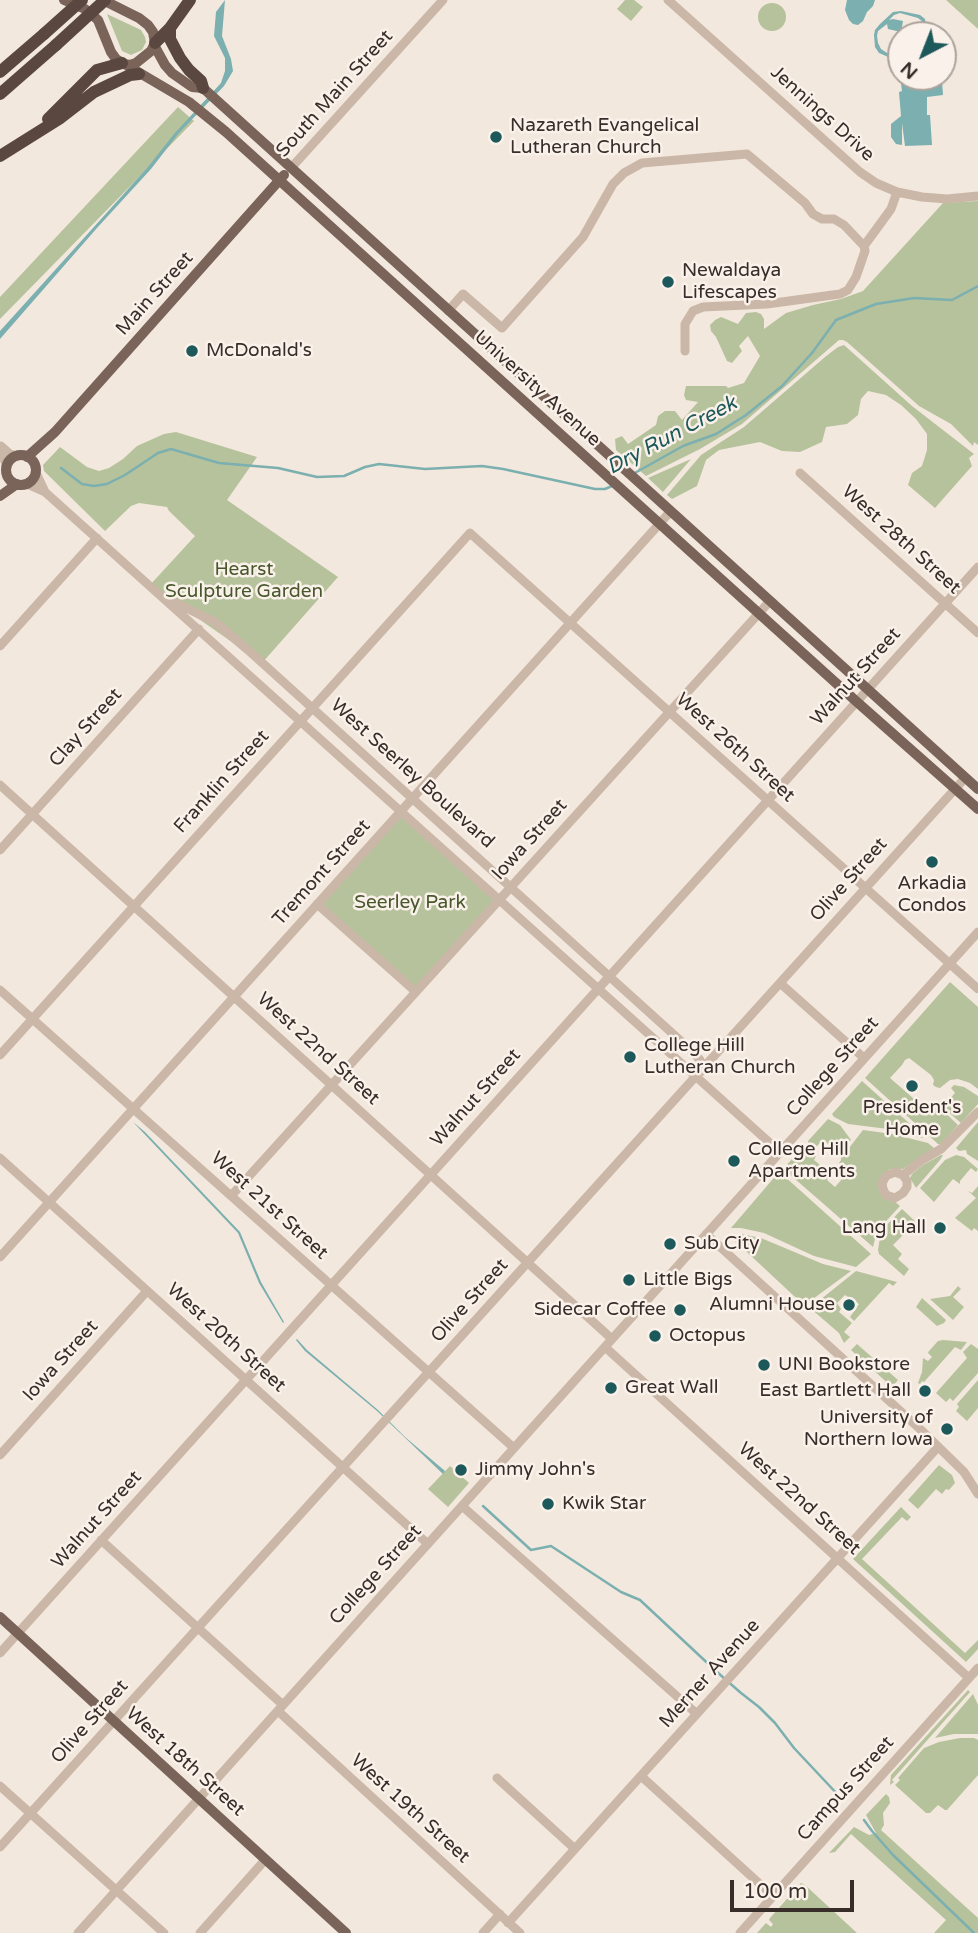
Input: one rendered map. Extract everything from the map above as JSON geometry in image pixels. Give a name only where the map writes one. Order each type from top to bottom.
[{"type":"highway","points":[[0,72],[82,0]]},
{"type":"highway","points":[[0,94],[104,0]]},
{"type":"highway","points":[[155,44],[190,0]]},
{"type":"highway","points":[[170,28],[170,39],[180,58],[201,81],[203,88]]},
{"type":"highway","points":[[30,136],[97,70],[123,63]]},
{"type":"highway","points":[[0,156],[60,119],[93,92],[130,75],[139,74]]},
{"type":"main road","name":"University Avenue","points":[[64,0],[85,9],[98,20],[116,58],[205,114],[978,809]]},
{"type":"main road","name":"University Avenue","points":[[104,0],[148,25],[165,65],[172,72],[192,87],[203,88],[978,789]]},
{"type":"main road","points":[[123,63],[130,65],[144,58],[155,44]]},
{"type":"main road","name":"South Main Street","points":[[280,180],[291,168]]},
{"type":"main road","name":"Main Street","points":[[22,456],[55,432],[280,180]]},
{"type":"main road","name":"Main Street","points":[[36,470],[55,432]]},
{"type":"main road","points":[[0,486],[12,458],[22,456],[31,459],[36,470],[34,477],[0,496]]},
{"type":"main road","points":[[6,468],[9,479],[22,484]]},
{"type":"main road","name":"West 18th Street","points":[[0,1617],[346,1933]]},
{"type":"street","name":"South Main Street","points":[[291,168],[443,0]]},
{"type":"street","name":"Jennings Drive","points":[[668,0],[860,173],[897,192],[935,198],[978,197]]},
{"type":"street","points":[[448,311],[463,294],[502,328],[583,237],[613,184],[624,173],[642,163],[747,154],[805,203],[813,214],[822,219],[834,219],[850,230],[864,246],[865,251],[848,290],[840,294],[766,304],[703,307],[693,312],[685,324],[685,351]]},
{"type":"street","points":[[864,246],[891,209],[897,192]]},
{"type":"street","points":[[0,445],[10,454],[22,456]]},
{"type":"street","points":[[0,445],[6,468]]},
{"type":"street","name":"West Seerley Boulevard","points":[[36,470],[45,492]]},
{"type":"street","name":"West 28th Street","points":[[800,473],[978,633]]},
{"type":"street","name":"West Seerley Boulevard","points":[[22,484],[45,492],[599,989],[699,1072],[720,1098],[780,1152]]},
{"type":"street","name":"Tremont Street","points":[[0,1257],[670,512]]},
{"type":"street","name":"West 26th Street","points":[[470,533],[978,989]]},
{"type":"street","name":"Franklin Street","points":[[0,1055],[470,533]]},
{"type":"street","points":[[0,646],[97,538]]},
{"type":"street","name":"Walnut Street","points":[[0,1653],[978,567]]},
{"type":"street","name":"West Seerley Boulevard","points":[[150,586],[181,607],[215,622],[693,1052],[700,1060],[699,1072]]},
{"type":"street","name":"Iowa Street","points":[[231,1196],[770,601]]},
{"type":"street","name":"Clay Street","points":[[0,850],[199,629]]},
{"type":"street","name":"Olive Street","points":[[0,1847],[965,778]]},
{"type":"street","name":"West 22nd Street","points":[[0,785],[612,1339]]},
{"type":"street","points":[[317,904],[416,992]]},
{"type":"street","name":"College Street","points":[[78,1933],[978,932]]},
{"type":"street","points":[[780,983],[864,1058]]},
{"type":"street","name":"West 21st Street","points":[[0,990],[30,1022],[133,1109],[514,1448]]},
{"type":"street","points":[[903,1175],[941,1149],[978,1112]]},
{"type":"street","name":"West 20th Street","points":[[0,1158],[428,1544]]},
{"type":"street","points":[[703,1238],[714,1241],[920,1429],[964,1472],[978,1494]]},
{"type":"street","name":"Iowa Street","points":[[0,1455],[147,1291]]},
{"type":"street","name":"West 22nd Street","points":[[605,1347],[969,1678]]},
{"type":"street","name":"Merner Avenue","points":[[509,1923],[937,1448]]},
{"type":"street","points":[[463,1506],[697,1714]]},
{"type":"street","name":"West 19th Street","points":[[102,1540],[520,1933]]},
{"type":"street","name":"Campus Street","points":[[740,1933],[978,1668]]},
{"type":"street","points":[[641,1776],[773,1896]]},
{"type":"street","points":[[497,1777],[575,1849]]},
{"type":"street","points":[[0,1786],[164,1933]]},
{"type":"street","points":[[200,1933],[265,1860]]},
{"type":"street","points":[[483,1933],[500,1914]]},
{"type":"green space","points":[[625,0],[634,0],[643,7],[631,21],[617,9]]},
{"type":"green space","points":[[946,0],[978,0],[978,29]]},
{"type":"green space","points":[[772,3],[782,7],[786,17],[782,27],[772,31],[762,27],[758,17],[762,7]]},
{"type":"green space","points":[[107,14],[141,30],[146,42],[142,50],[131,55],[122,51]]},
{"type":"green space","points":[[178,107],[194,121],[0,319],[0,297]]},
{"type":"green space","points":[[978,201],[978,445],[974,442],[973,446],[951,424],[919,406],[847,342],[839,340],[742,424],[646,476],[616,450],[615,439],[622,436],[628,444],[656,425],[658,416],[665,411],[675,411],[682,420],[698,402],[686,400],[686,386],[728,388],[744,383],[760,356],[748,336],[739,346],[742,351],[732,363],[727,361],[711,331],[710,325],[715,320],[721,317],[738,324],[746,313],[756,312],[764,319],[764,329],[786,313],[863,291],[943,203]]},
{"type":"green space","points":[[844,345],[912,406],[974,454],[969,458],[972,466],[935,508],[908,485],[912,473],[922,466],[927,450],[927,434],[901,405],[886,395],[868,391],[861,399],[858,415],[847,424],[826,427],[822,442],[800,452],[782,451],[760,442],[719,450],[706,460],[697,486],[672,499],[667,495],[701,455],[744,427],[825,357]]},
{"type":"green space","name":"Hearst Sculpture Garden","points":[[176,432],[257,457],[227,500],[338,577],[262,663],[150,585],[195,536],[167,507],[139,503],[131,506],[105,531],[44,471],[43,465],[60,447],[87,467],[99,471],[123,459],[137,446],[164,434]]},
{"type":"green space","points":[[691,459],[663,492],[648,478]]},
{"type":"green space","name":"Seerley Park","points":[[401,811],[500,900],[416,992],[317,904]]},
{"type":"green space","points":[[950,982],[978,1007],[978,1089],[958,1079],[950,1080],[940,1088],[936,1087],[931,1075],[909,1058],[890,1078],[929,1112],[937,1105],[958,1125],[938,1144],[865,1078]]},
{"type":"green space","points":[[862,1081],[923,1138],[888,1129],[848,1124],[834,1117],[832,1114]]},
{"type":"green space","points":[[954,1085],[964,1087],[978,1096],[978,1104],[961,1123],[937,1102],[945,1104],[955,1093],[951,1088]]},
{"type":"green space","points":[[828,1119],[840,1125],[851,1140],[843,1147],[836,1148],[823,1141],[814,1148],[809,1145],[808,1141]]},
{"type":"green space","points":[[978,1122],[978,1161],[967,1154],[966,1150],[959,1151],[956,1148]]},
{"type":"green space","points":[[863,1130],[928,1143],[934,1148],[903,1169],[890,1169],[881,1177],[894,1201],[900,1206],[877,1231],[873,1247],[787,1172],[785,1167],[804,1145],[816,1156],[814,1160],[833,1173],[827,1180],[835,1187],[849,1171],[839,1163],[841,1152],[849,1148]]},
{"type":"green space","points":[[941,1155],[940,1160],[916,1188],[910,1178],[912,1174]]},
{"type":"green space","points":[[956,1155],[964,1157],[978,1169],[976,1172],[971,1168],[960,1184],[953,1179],[934,1202],[920,1188],[945,1160]]},
{"type":"green space","points":[[778,1173],[871,1254],[856,1267],[814,1256],[764,1233],[731,1228]]},
{"type":"green space","points":[[978,1186],[978,1231],[974,1228],[972,1231],[955,1218],[976,1198],[968,1191],[972,1193]]},
{"type":"green space","points":[[902,1209],[916,1222],[893,1245],[902,1254],[898,1259],[909,1269],[904,1276],[879,1254],[878,1250],[881,1231]]},
{"type":"green space","points":[[741,1234],[761,1238],[823,1264],[851,1271],[806,1304],[735,1241]]},
{"type":"green space","points":[[856,1271],[897,1282],[893,1286],[889,1283],[854,1321],[850,1317],[859,1304],[845,1295],[837,1303],[841,1309],[839,1312],[852,1323],[844,1332],[850,1337],[844,1343],[839,1333],[810,1308]]},
{"type":"green space","points":[[958,1286],[961,1289],[953,1297],[964,1307],[953,1320],[930,1299],[950,1296]]},
{"type":"green space","points":[[922,1298],[946,1320],[944,1323],[937,1326],[916,1307]]},
{"type":"green space","points":[[938,1341],[967,1342],[961,1350],[955,1347],[924,1382],[918,1383],[923,1358],[928,1361],[932,1357],[929,1351]]},
{"type":"green space","points":[[857,1344],[898,1380],[892,1387],[851,1350]]},
{"type":"green space","points":[[971,1344],[978,1349],[978,1373],[953,1401],[950,1398],[946,1402],[936,1393],[967,1358],[963,1352]]},
{"type":"green space","points":[[978,1380],[978,1408],[967,1421],[956,1411],[959,1407],[957,1404]]},
{"type":"green space","points":[[939,1465],[952,1475],[955,1483],[942,1494],[936,1489],[918,1509],[908,1500]]},
{"type":"green space","points":[[450,1466],[469,1483],[448,1507],[428,1489]]},
{"type":"green space","points":[[901,1507],[911,1517],[907,1521],[902,1517],[862,1559],[965,1653],[978,1640],[978,1649],[966,1662],[853,1559]]},
{"type":"green space","points":[[968,1690],[970,1692],[890,1785],[891,1775]]},
{"type":"green space","points":[[973,1694],[978,1705],[978,1734],[954,1734],[935,1738]]},
{"type":"green space","points":[[960,1738],[978,1740],[978,1775],[947,1810],[938,1805],[930,1813],[926,1813],[895,1785],[900,1780],[898,1778],[924,1748]]},
{"type":"green space","points":[[886,1794],[890,1803],[883,1813],[884,1825],[881,1830],[978,1918],[978,1933],[934,1933],[946,1920],[851,1834],[835,1852],[829,1853],[854,1827],[869,1835],[876,1833],[866,1815]]},
{"type":"green space","points":[[801,1883],[857,1933],[757,1933],[766,1923],[771,1927],[773,1924],[770,1918]]},
{"type":"water","points":[[225,0],[222,36],[233,71],[224,86],[178,134],[151,169],[0,339],[0,331],[221,83],[225,58],[214,36],[216,12]]},
{"type":"water","points":[[847,0],[875,0],[858,25],[849,20],[845,10]]},
{"type":"water","points":[[893,12],[920,15],[925,21],[900,13],[889,20],[903,21],[887,21],[877,36],[878,43],[887,56],[879,53],[875,47],[874,35],[875,30]]},
{"type":"water","points":[[943,91],[943,95],[927,97],[932,145],[905,146],[902,123],[902,145],[896,144],[891,137],[891,124],[901,116],[899,92]]},
{"type":"water","points":[[133,1122],[240,1232],[261,1282],[283,1323],[259,1283],[238,1233]]},
{"type":"water","points":[[297,1339],[445,1471],[443,1474],[377,1411],[305,1351]]},
{"type":"waterway","name":"Dry Run Creek","points":[[633,474],[683,446],[716,434],[746,415],[782,386],[812,353],[836,320],[876,304],[914,298],[952,300],[978,286]]},
{"type":"waterway","name":"Dry Run Creek","points":[[61,468],[82,484],[107,484],[158,453],[171,449],[219,463],[278,468],[317,477],[344,476],[379,464],[425,469],[482,466],[595,489],[612,486]]},
{"type":"waterway","points":[[483,1506],[531,1550],[551,1546],[621,1592],[640,1600],[759,1707],[840,1797]]},
{"type":"waterway","points":[[864,1820],[893,1855],[974,1933]]},
{"type":"place","name":"Nazareth Evangelical Lutheran Church","points":[[496,137]]},
{"type":"place","name":"Newaldaya Lifescapes","points":[[668,282]]},
{"type":"place","name":"McDonald's","points":[[192,351]]},
{"type":"place","name":"Arkadia Condos","points":[[932,862]]},
{"type":"place","name":"College Hill Lutheran Church","points":[[630,1057]]},
{"type":"place","name":"President's Home","points":[[912,1086]]},
{"type":"place","name":"College Hill Apartments","points":[[734,1161]]},
{"type":"place","name":"Lang Hall","points":[[940,1228]]},
{"type":"place","name":"Sub City","points":[[670,1244]]},
{"type":"place","name":"Little Bigs","points":[[629,1280]]},
{"type":"place","name":"Alumni House","points":[[849,1305]]},
{"type":"place","name":"Sidecar Coffee","points":[[680,1310]]},
{"type":"place","name":"Octopus","points":[[655,1336]]},
{"type":"place","name":"UNI Bookstore","points":[[764,1365]]},
{"type":"place","name":"Great Wall","points":[[611,1388]]},
{"type":"place","name":"East Bartlett Hall","points":[[925,1391]]},
{"type":"place","name":"University of Northern Iowa","points":[[947,1429]]},
{"type":"place","name":"Jimmy John's","points":[[461,1470]]},
{"type":"place","name":"Kwik Star","points":[[548,1504]]}]
